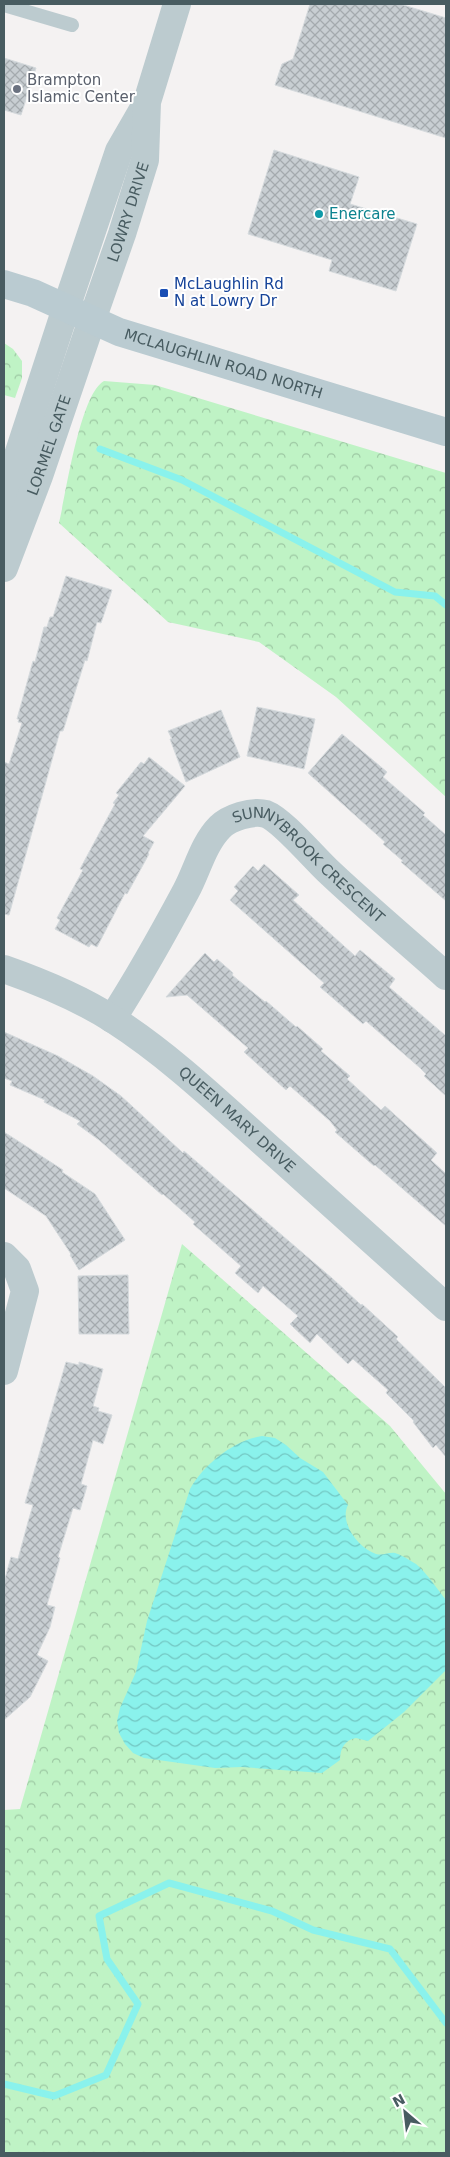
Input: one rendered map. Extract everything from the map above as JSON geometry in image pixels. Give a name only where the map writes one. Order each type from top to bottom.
[{"type":"main road","name":"MCLAUGHLIN ROAD NORTH","points":[[4,284],[33,293],[119,332],[446,432]]},
{"type":"street","name":"LOWRY DRIVE","points":[[66,308],[118,151],[147,102],[177,4]]},
{"type":"street","name":"LOWRY DRIVE","points":[[92,320],[145,160],[147,102]]},
{"type":"street","name":"LORMEL GATE","points":[[4,520],[17,458],[66,308]]},
{"type":"street","name":"LORMEL GATE","points":[[4,568],[92,320]]},
{"type":"street","name":"SUNNYBROOK CRESCENT","points":[[112,1019],[136,982],[187,890],[212,838],[221,826],[250,813],[266,814],[280,824],[328,872],[446,976]]},
{"type":"street","name":"QUEEN MARY DRIVE","points":[[4,970],[40,983],[112,1019],[142,1039],[197,1084],[446,1307]]},
{"type":"street","points":[[4,1256],[17,1269],[26,1291],[4,1371]]},
{"type":"lane","points":[[4,5],[72,25]]},
{"type":"green space","points":[[4,343],[13,349],[22,361],[22,378],[15,398],[4,395]]},
{"type":"green space","points":[[104,381],[155,385],[446,473],[446,797],[336,697],[259,642],[168,622],[59,523],[81,424],[95,390]]},
{"type":"green space","points":[[182,1244],[390,1426],[446,1494],[446,2153],[4,2153],[4,1810],[20,1809]]},
{"type":"water","points":[[262,1436],[275,1438],[300,1458],[323,1472],[348,1505],[346,1519],[348,1526],[352,1534],[363,1546],[376,1554],[395,1553],[403,1556],[416,1564],[432,1581],[446,1600],[446,1670],[404,1712],[368,1741],[356,1738],[346,1743],[342,1748],[340,1760],[322,1773],[242,1767],[215,1768],[144,1758],[133,1753],[125,1744],[119,1733],[117,1721],[120,1708],[136,1672],[147,1621],[190,1489],[203,1471],[221,1455],[241,1442]]},
{"type":"building","points":[[310,4],[400,4],[446,18],[446,138],[275,85],[282,64],[293,59]]},
{"type":"building","name":"Brampton Islamic Center","points":[[4,58],[36,68],[21,115],[4,110]]},
{"type":"building","name":"Enercare","points":[[274,150],[359,177],[350,204],[417,224],[396,291],[329,271],[332,260],[248,234]]},
{"type":"building","points":[[66,576],[112,590],[101,623],[97,622],[87,661],[85,660],[63,731],[60,731],[9,915],[4,914],[4,762],[9,764],[22,723],[18,722],[19,719],[17,719],[33,661],[35,662],[44,627],[47,627],[50,617],[53,617]]},
{"type":"building","points":[[257,707],[315,719],[304,769],[247,756]]},
{"type":"building","points":[[221,710],[240,757],[186,782],[168,731]]},
{"type":"building","points":[[342,734],[387,772],[383,777],[425,813],[423,815],[446,835],[446,901],[401,862],[403,861],[383,844],[385,842],[308,773]]},
{"type":"building","points":[[149,757],[185,786],[143,836],[154,842],[149,854],[127,894],[125,893],[97,947],[91,944],[89,947],[55,929],[60,920],[57,918],[83,870],[80,869],[115,804],[113,803],[119,795],[116,793],[141,762],[144,764]]},
{"type":"building","points":[[264,864],[299,895],[293,900],[355,956],[360,950],[395,979],[389,987],[446,1036],[446,1096],[424,1076],[426,1074],[419,1067],[366,1021],[363,1024],[320,987],[324,983],[230,900],[238,891],[234,887],[253,866],[258,871]]},
{"type":"building","points":[[205,953],[214,962],[217,959],[233,973],[232,975],[297,1026],[323,1049],[321,1051],[350,1076],[347,1079],[381,1110],[385,1106],[437,1153],[431,1160],[446,1174],[446,1226],[335,1132],[337,1130],[330,1121],[290,1086],[286,1090],[244,1052],[248,1048],[187,995],[166,997]]},
{"type":"building","points":[[4,1032],[58,1056],[93,1076],[121,1096],[183,1153],[184,1151],[398,1337],[396,1339],[446,1388],[446,1457],[436,1445],[433,1448],[414,1421],[386,1393],[388,1390],[353,1359],[348,1364],[317,1334],[310,1343],[290,1324],[298,1316],[263,1286],[258,1293],[235,1273],[241,1266],[193,1224],[195,1222],[163,1194],[77,1124],[80,1121],[44,1102],[45,1100],[10,1085],[12,1081],[4,1078]]},
{"type":"building","points":[[4,1132],[63,1170],[62,1172],[95,1194],[125,1240],[79,1270],[71,1254],[46,1216],[4,1188]]},
{"type":"building","points":[[128,1275],[129,1334],[79,1334],[78,1276]]},
{"type":"building","points":[[66,1362],[79,1365],[79,1362],[103,1369],[93,1406],[99,1408],[98,1411],[112,1415],[103,1444],[93,1440],[81,1484],[87,1486],[80,1510],[73,1508],[58,1557],[60,1558],[47,1605],[55,1607],[50,1627],[37,1655],[48,1661],[30,1697],[4,1720],[4,1582],[11,1557],[18,1559],[33,1505],[25,1503]]},
{"type":"waterway","points":[[100,449],[182,480],[395,592],[435,596],[446,605]]},
{"type":"waterway","points":[[4,2084],[54,2096],[106,2075],[138,2004],[107,1959],[99,1916],[169,1883],[272,1911],[313,1930],[390,1949],[446,2023]]},
{"type":"place","name":"Brampton Islamic Center","points":[[17,89]]},
{"type":"place","name":"Enercare","points":[[319,214]]},
{"type":"place","name":"McLaughlin Rd N at Lowry Dr","points":[[164,293]]}]
